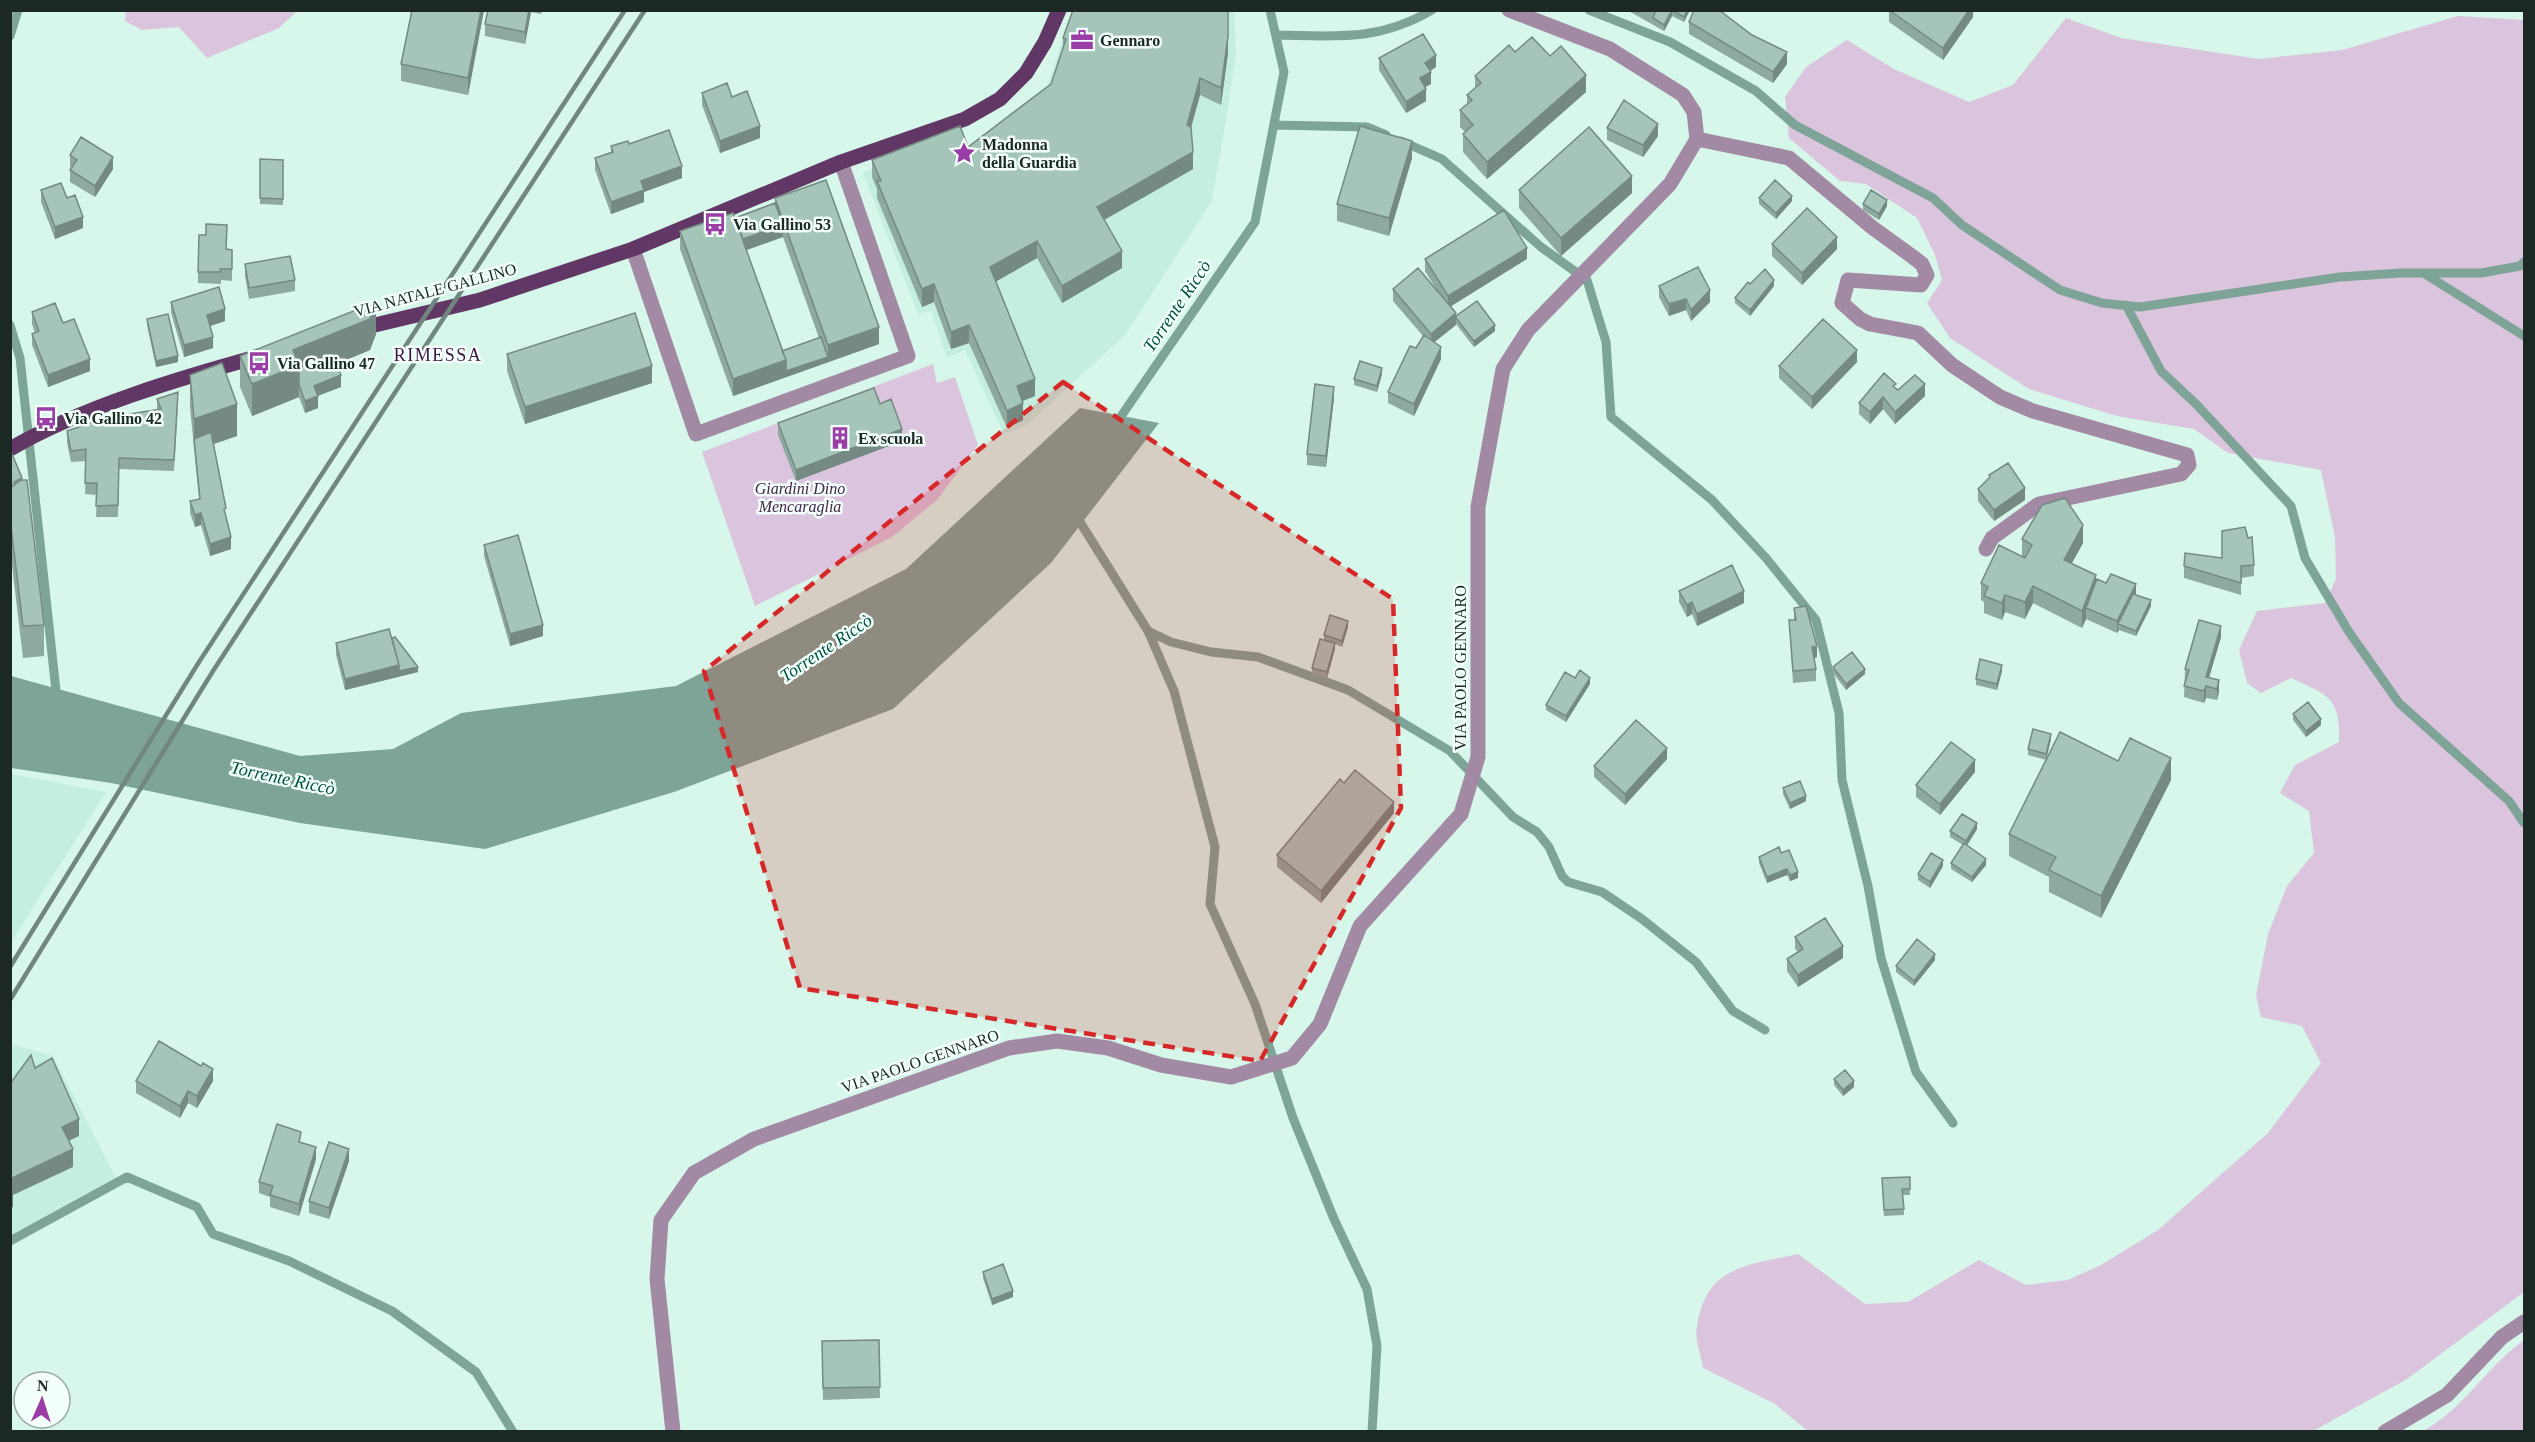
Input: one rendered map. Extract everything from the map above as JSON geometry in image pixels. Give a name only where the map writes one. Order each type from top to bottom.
[{"type":"main road","name":"VIA NATALE GALLINO","points":[[343,333],[480,300],[633,249],[841,162],[965,119],[1000,99],[1026,74],[1045,42],[1059,10]]},
{"type":"main road","points":[[10,449],[55,426],[104,407],[276,351]]},
{"type":"street","points":[[1509,10],[1610,49],[1683,95],[1694,112],[1697,139],[1789,158],[1873,228],[1922,264],[1927,275],[1921,285],[1848,280],[1842,303],[1860,319],[1918,333],[1952,364],[1980,385],[2033,411],[2187,455],[2189,465],[2181,474],[2038,504],[1992,538],[1986,549]]},
{"type":"street","name":"VIA PAOLO GENNARO","points":[[673,1431],[657,1267],[662,1220],[694,1173],[754,1139],[1009,1048],[1057,1041],[1108,1048],[1161,1065],[1232,1077],[1292,1058],[1320,1024],[1360,926],[1461,814],[1478,757],[1478,507],[1503,369],[1528,330],[1670,184],[1697,139]]},
{"type":"street","points":[[633,249],[696,434],[908,356],[841,162]]},
{"type":"street","points":[[2385,1431],[2446,1395],[2502,1337],[2524,1322]]},
{"type":"highlighted area","points":[[1063,382],[1393,599],[1401,808],[1260,1061],[800,988],[704,671]]},
{"type":"shaded area","points":[[1072,11],[1234,11],[1236,52],[1228,107],[1212,201],[1125,335],[1027,425],[1004,434],[965,350],[947,358],[931,311],[918,314],[863,173],[963,133],[969,153],[1044,96]]},
{"type":"shaded area","points":[[10,774],[106,792],[11,942]]},
{"type":"shaded area","points":[[10,1044],[53,1056],[116,1178],[11,1235]]},
{"type":"green space","points":[[126,10],[297,11],[279,28],[207,58],[179,27],[142,30],[125,21]]},
{"type":"green space","points":[[2458,16],[2524,20],[2524,1292],[2407,1379],[2313,1431],[1808,1431],[1775,1404],[1703,1368],[1696,1331],[1702,1306],[1710,1291],[1720,1280],[1746,1266],[1798,1254],[1865,1304],[1908,1302],[1979,1260],[2026,1285],[2068,1280],[2101,1265],[2158,1230],[2268,1133],[2321,1063],[2302,1026],[2261,1017],[2256,995],[2268,934],[2287,886],[2314,853],[2309,811],[2280,793],[2295,765],[2339,742],[2339,727],[2334,706],[2330,700],[2304,684],[2291,678],[2261,693],[2247,683],[2239,650],[2257,611],[2325,603],[2336,579],[2335,537],[2321,470],[2228,453],[2194,429],[2117,416],[2029,389],[1950,338],[1927,303],[1942,280],[1935,255],[1917,218],[1866,184],[1840,181],[1789,138],[1785,97],[1806,67],[1847,40],[1894,69],[1969,102],[2013,85],[2066,18],[2121,38],[2259,59],[2342,50]]},
{"type":"green space","name":"Giardini Dino Mencaraglia","points":[[933,364],[937,383],[955,377],[978,445],[937,500],[892,537],[755,606],[702,452]]},
{"type":"green space","points":[[2524,1340],[2524,1431],[2423,1431],[2451,1411],[2498,1362]]},
{"type":"water","points":[[1080,408],[1159,423],[1051,563],[893,709],[674,792],[485,849],[300,823],[111,783],[11,768],[11,676],[300,756],[393,749],[461,713],[676,686],[906,569]]},
{"type":"building","points":[[412,10],[481,10],[468,78],[401,64]]},
{"type":"building","points":[[488,10],[529,10],[525,32],[485,24]]},
{"type":"building","points":[[1073,10],[1228,10],[1228,36],[1221,88],[1200,78],[1187,125],[1191,127],[1193,152],[1097,207],[1122,251],[1062,286],[1037,241],[990,267],[1035,379],[1017,386],[1023,403],[1007,411],[969,325],[951,332],[934,284],[922,289],[877,181],[881,181],[872,160],[960,126],[968,147],[1051,84]]},
{"type":"building","points":[[1656,10],[1672,10],[1664,25],[1653,18]]},
{"type":"building","points":[[1672,10],[1687,10],[1684,17]]},
{"type":"building","points":[[1694,10],[1719,10],[1752,35],[1787,52],[1773,72],[1689,22]]},
{"type":"building","points":[[1889,10],[1969,10],[1943,48]]},
{"type":"building","points":[[1423,34],[1436,55],[1425,63],[1431,72],[1420,78],[1426,89],[1406,102],[1379,58]]},
{"type":"building","points":[[1532,37],[1550,56],[1561,46],[1586,75],[1487,162],[1463,134],[1473,125],[1460,110],[1472,100],[1467,95],[1481,83],[1475,76],[1509,45],[1515,52]]},
{"type":"building","points":[[727,83],[732,97],[747,91],[760,126],[720,141],[702,93]]},
{"type":"building","points":[[1624,100],[1658,124],[1643,145],[1607,128]]},
{"type":"building","points":[[1360,126],[1412,141],[1389,218],[1337,204]]},
{"type":"building","points":[[1589,127],[1632,176],[1561,238],[1519,190]]},
{"type":"building","points":[[669,130],[682,166],[641,181],[644,190],[611,202],[595,158],[613,152],[611,146],[628,141],[629,144]]},
{"type":"building","points":[[81,137],[113,157],[95,186],[70,170],[77,160],[70,155]]},
{"type":"building","points":[[260,159],[283,160],[283,199],[260,198]]},
{"type":"building","points":[[826,180],[879,327],[828,345],[775,198]]},
{"type":"building","points":[[1775,180],[1792,196],[1776,213],[1759,198]]},
{"type":"building","points":[[61,183],[67,198],[75,195],[83,217],[55,227],[41,190]]},
{"type":"building","points":[[1871,190],[1887,200],[1879,214],[1863,204]]},
{"type":"building","points":[[775,203],[783,225],[743,239],[735,218]]},
{"type":"building","points":[[1807,208],[1837,237],[1802,273],[1772,244]]},
{"type":"building","points":[[1504,210],[1527,248],[1448,296],[1425,259]]},
{"type":"building","points":[[733,213],[786,360],[733,379],[680,231]]},
{"type":"building","points":[[206,224],[227,225],[226,249],[232,250],[232,269],[220,269],[221,272],[198,272],[199,235],[206,235]]},
{"type":"building","points":[[290,256],[295,280],[249,288],[245,264]]},
{"type":"building","points":[[1698,267],[1710,290],[1691,310],[1686,299],[1669,304],[1659,286]]},
{"type":"building","points":[[1418,268],[1456,313],[1431,334],[1393,289]]},
{"type":"building","points":[[1765,269],[1774,280],[1750,310],[1735,298],[1748,282],[1750,284]]},
{"type":"building","points":[[219,287],[225,309],[207,315],[213,337],[184,345],[171,302]]},
{"type":"building","points":[[1477,301],[1495,325],[1474,341],[1456,316]]},
{"type":"building","points":[[376,302],[370,319],[293,350],[299,365],[252,384],[240,356]]},
{"type":"building","points":[[55,303],[63,323],[74,319],[90,359],[48,375],[32,334],[39,331],[32,312]]},
{"type":"building","points":[[635,313],[652,366],[525,407],[507,354]]},
{"type":"building","points":[[168,314],[178,356],[156,361],[147,319]]},
{"type":"building","points":[[1823,319],[1857,350],[1812,397],[1779,366]]},
{"type":"building","points":[[1424,335],[1441,347],[1414,404],[1388,392],[1410,346],[1416,348]]},
{"type":"building","points":[[821,337],[828,357],[786,371],[786,360],[782,351]]},
{"type":"building","points":[[332,354],[341,375],[314,386],[318,396],[305,401],[299,385],[299,368]]},
{"type":"building","points":[[1360,361],[1382,368],[1377,386],[1354,379]]},
{"type":"building","points":[[222,363],[237,404],[194,419],[190,375]]},
{"type":"building","points":[[1884,373],[1896,384],[1893,386],[1898,390],[1915,375],[1925,384],[1895,412],[1883,397],[1870,412],[1859,403]]},
{"type":"building","points":[[1315,384],[1334,387],[1326,456],[1307,454]]},
{"type":"building","name":"Ex scuola","points":[[874,388],[880,404],[891,399],[902,429],[796,470],[778,423]]},
{"type":"building","points":[[178,392],[174,460],[119,458],[118,505],[96,506],[97,483],[85,483],[86,449],[71,451],[67,431],[105,418],[161,409],[157,399]]},
{"type":"building","points":[[211,432],[231,537],[210,544],[201,513],[195,515],[190,501],[200,499],[194,439]]},
{"type":"building","points":[[10,449],[22,478],[14,482],[15,484],[10,488]]},
{"type":"building","points":[[2008,463],[2025,488],[1994,510],[1978,489],[1990,477],[1989,475]]},
{"type":"building","points":[[21,480],[27,480],[44,625],[23,626],[10,518],[10,488]]},
{"type":"building","points":[[2065,498],[2083,525],[2064,560],[2096,575],[2082,611],[2033,586],[2025,602],[2005,595],[2002,603],[1984,596],[1988,587],[1981,583],[1999,545],[2025,558],[2032,545],[2022,539],[2042,505]]},
{"type":"building","points":[[2245,527],[2248,538],[2252,537],[2254,565],[2241,566],[2241,583],[2184,566],[2185,553],[2222,558],[2222,531]]},
{"type":"building","points":[[518,535],[543,625],[510,634],[484,545]]},
{"type":"building","points":[[1732,565],[1744,591],[1697,614],[1692,602],[1687,605],[1679,591]]},
{"type":"building","points":[[2111,574],[2136,584],[2117,621],[2086,608],[2097,579],[2106,583]]},
{"type":"building","points":[[2133,594],[2151,600],[2136,631],[2118,624]]},
{"type":"building","points":[[1806,606],[1817,646],[1812,647],[1816,669],[1793,671],[1789,620],[1796,620],[1794,608]]},
{"type":"building","points":[[1330,615],[1348,621],[1342,641],[1324,635]]},
{"type":"building","points":[[2199,620],[2221,626],[2206,677],[2219,680],[2217,689],[2206,686],[2204,691],[2184,686],[2189,670],[2185,669]]},
{"type":"building","points":[[389,629],[399,665],[345,679],[336,643]]},
{"type":"building","points":[[395,637],[418,667],[399,671],[392,638]]},
{"type":"building","points":[[1320,639],[1335,643],[1327,672],[1312,668]]},
{"type":"building","points":[[1852,652],[1865,669],[1846,684],[1833,667]]},
{"type":"building","points":[[1980,659],[2002,665],[1997,684],[1976,679]]},
{"type":"building","points":[[1580,670],[1590,678],[1566,716],[1546,705],[1565,672],[1575,678]]},
{"type":"building","points":[[2308,702],[2321,719],[2306,731],[2293,714]]},
{"type":"building","points":[[1636,720],[1667,748],[1625,794],[1594,766]]},
{"type":"building","points":[[2033,729],[2051,734],[2046,754],[2028,749]]},
{"type":"building","points":[[2060,732],[2118,761],[2130,738],[2171,758],[2101,896],[2049,870],[2056,857],[2009,834]]},
{"type":"building","points":[[1951,742],[1975,760],[1940,804],[1916,785]]},
{"type":"building","points":[[1355,770],[1394,802],[1321,891],[1277,855],[1340,779],[1344,783]]},
{"type":"building","points":[[1800,781],[1806,796],[1790,803],[1783,788]]},
{"type":"building","points":[[1962,814],[1977,823],[1966,841],[1950,831]]},
{"type":"building","points":[[1964,843],[1986,859],[1972,877],[1951,863]]},
{"type":"building","points":[[1779,847],[1781,853],[1789,850],[1798,872],[1790,875],[1787,869],[1767,877],[1759,857]]},
{"type":"building","points":[[1931,853],[1943,860],[1930,882],[1918,874]]},
{"type":"building","points":[[1825,918],[1843,946],[1798,975],[1787,959],[1803,949],[1795,937]]},
{"type":"building","points":[[1917,939],[1935,954],[1914,981],[1896,966]]},
{"type":"building","points":[[159,1041],[201,1066],[203,1063],[213,1069],[197,1096],[188,1091],[180,1106],[136,1081]]},
{"type":"building","points":[[31,1055],[35,1068],[52,1058],[79,1119],[62,1127],[73,1149],[10,1179],[10,1084]]},
{"type":"building","points":[[1845,1070],[1854,1081],[1843,1090],[1834,1079]]},
{"type":"building","points":[[277,1124],[301,1132],[299,1142],[316,1147],[299,1204],[270,1195],[273,1186],[259,1182]]},
{"type":"building","points":[[329,1142],[349,1149],[329,1208],[309,1201]]},
{"type":"building","points":[[1910,1177],[1910,1189],[1902,1189],[1904,1209],[1884,1210],[1882,1178]]},
{"type":"building","points":[[1003,1264],[1013,1291],[992,1299],[983,1272]]},
{"type":"building","points":[[879,1340],[880,1387],[823,1388],[822,1341]]},
{"type":"waterway","points":[[10,36],[18,10]]},
{"type":"waterway","name":"Torrente Riccò","points":[[1115,425],[1255,222],[1284,72],[1270,10]]},
{"type":"waterway","points":[[1276,35],[1356,35],[1393,28],[1432,10]]},
{"type":"waterway","points":[[1589,10],[1670,42],[1756,91],[1795,125],[1933,198],[1962,225],[2060,290],[2102,303],[2140,307],[2340,277],[2401,273],[2481,273],[2520,266],[2524,262]]},
{"type":"waterway","points":[[1274,125],[1367,127],[1386,135]]},
{"type":"waterway","points":[[1401,141],[1442,159],[1541,247],[1587,280],[1606,342],[1611,417],[1712,500],[1766,558],[1816,620],[1839,713],[1842,780],[1868,886],[1881,958],[1916,1072],[1953,1123]]},
{"type":"waterway","points":[[2425,274],[2524,336]]},
{"type":"waterway","points":[[2126,305],[2161,371],[2197,405],[2291,506],[2305,558],[2349,632],[2399,703],[2509,801],[2524,823]]},
{"type":"waterway","points":[[10,325],[20,358],[57,700]]},
{"type":"waterway","points":[[1075,514],[1148,631],[1174,691],[1215,847],[1210,904],[1255,1004],[1293,1118],[1334,1219],[1367,1289],[1377,1346],[1372,1432]]},
{"type":"waterway","points":[[1148,631],[1171,642],[1211,652],[1258,657],[1348,690],[1450,751],[1513,817],[1537,832],[1549,847],[1562,876],[1568,882],[1602,892],[1642,919],[1696,962],[1733,1011],[1765,1030]]},
{"type":"waterway","points":[[10,1241],[127,1177],[197,1207],[213,1234],[289,1261],[392,1311],[476,1372],[513,1432]]},
{"type":"railway","points":[[10,967],[199,662],[625,10]]},
{"type":"railway","points":[[10,1000],[213,671],[645,10]]},
{"type":"place","name":"Gennaro","points":[[1082,40]]},
{"type":"place","name":"Madonna della Guardia","points":[[964,153]]},
{"type":"place","name":"Via Gallino 53","points":[[715,224]]},
{"type":"place","name":"Via Gallino 47","points":[[259,363]]},
{"type":"place","name":"Via Gallino 42","points":[[46,418]]},
{"type":"place","name":"Ex scuola","points":[[840,438]]},
{"type":"district","name":"RIMESSA","points":[[438,355]]}]
